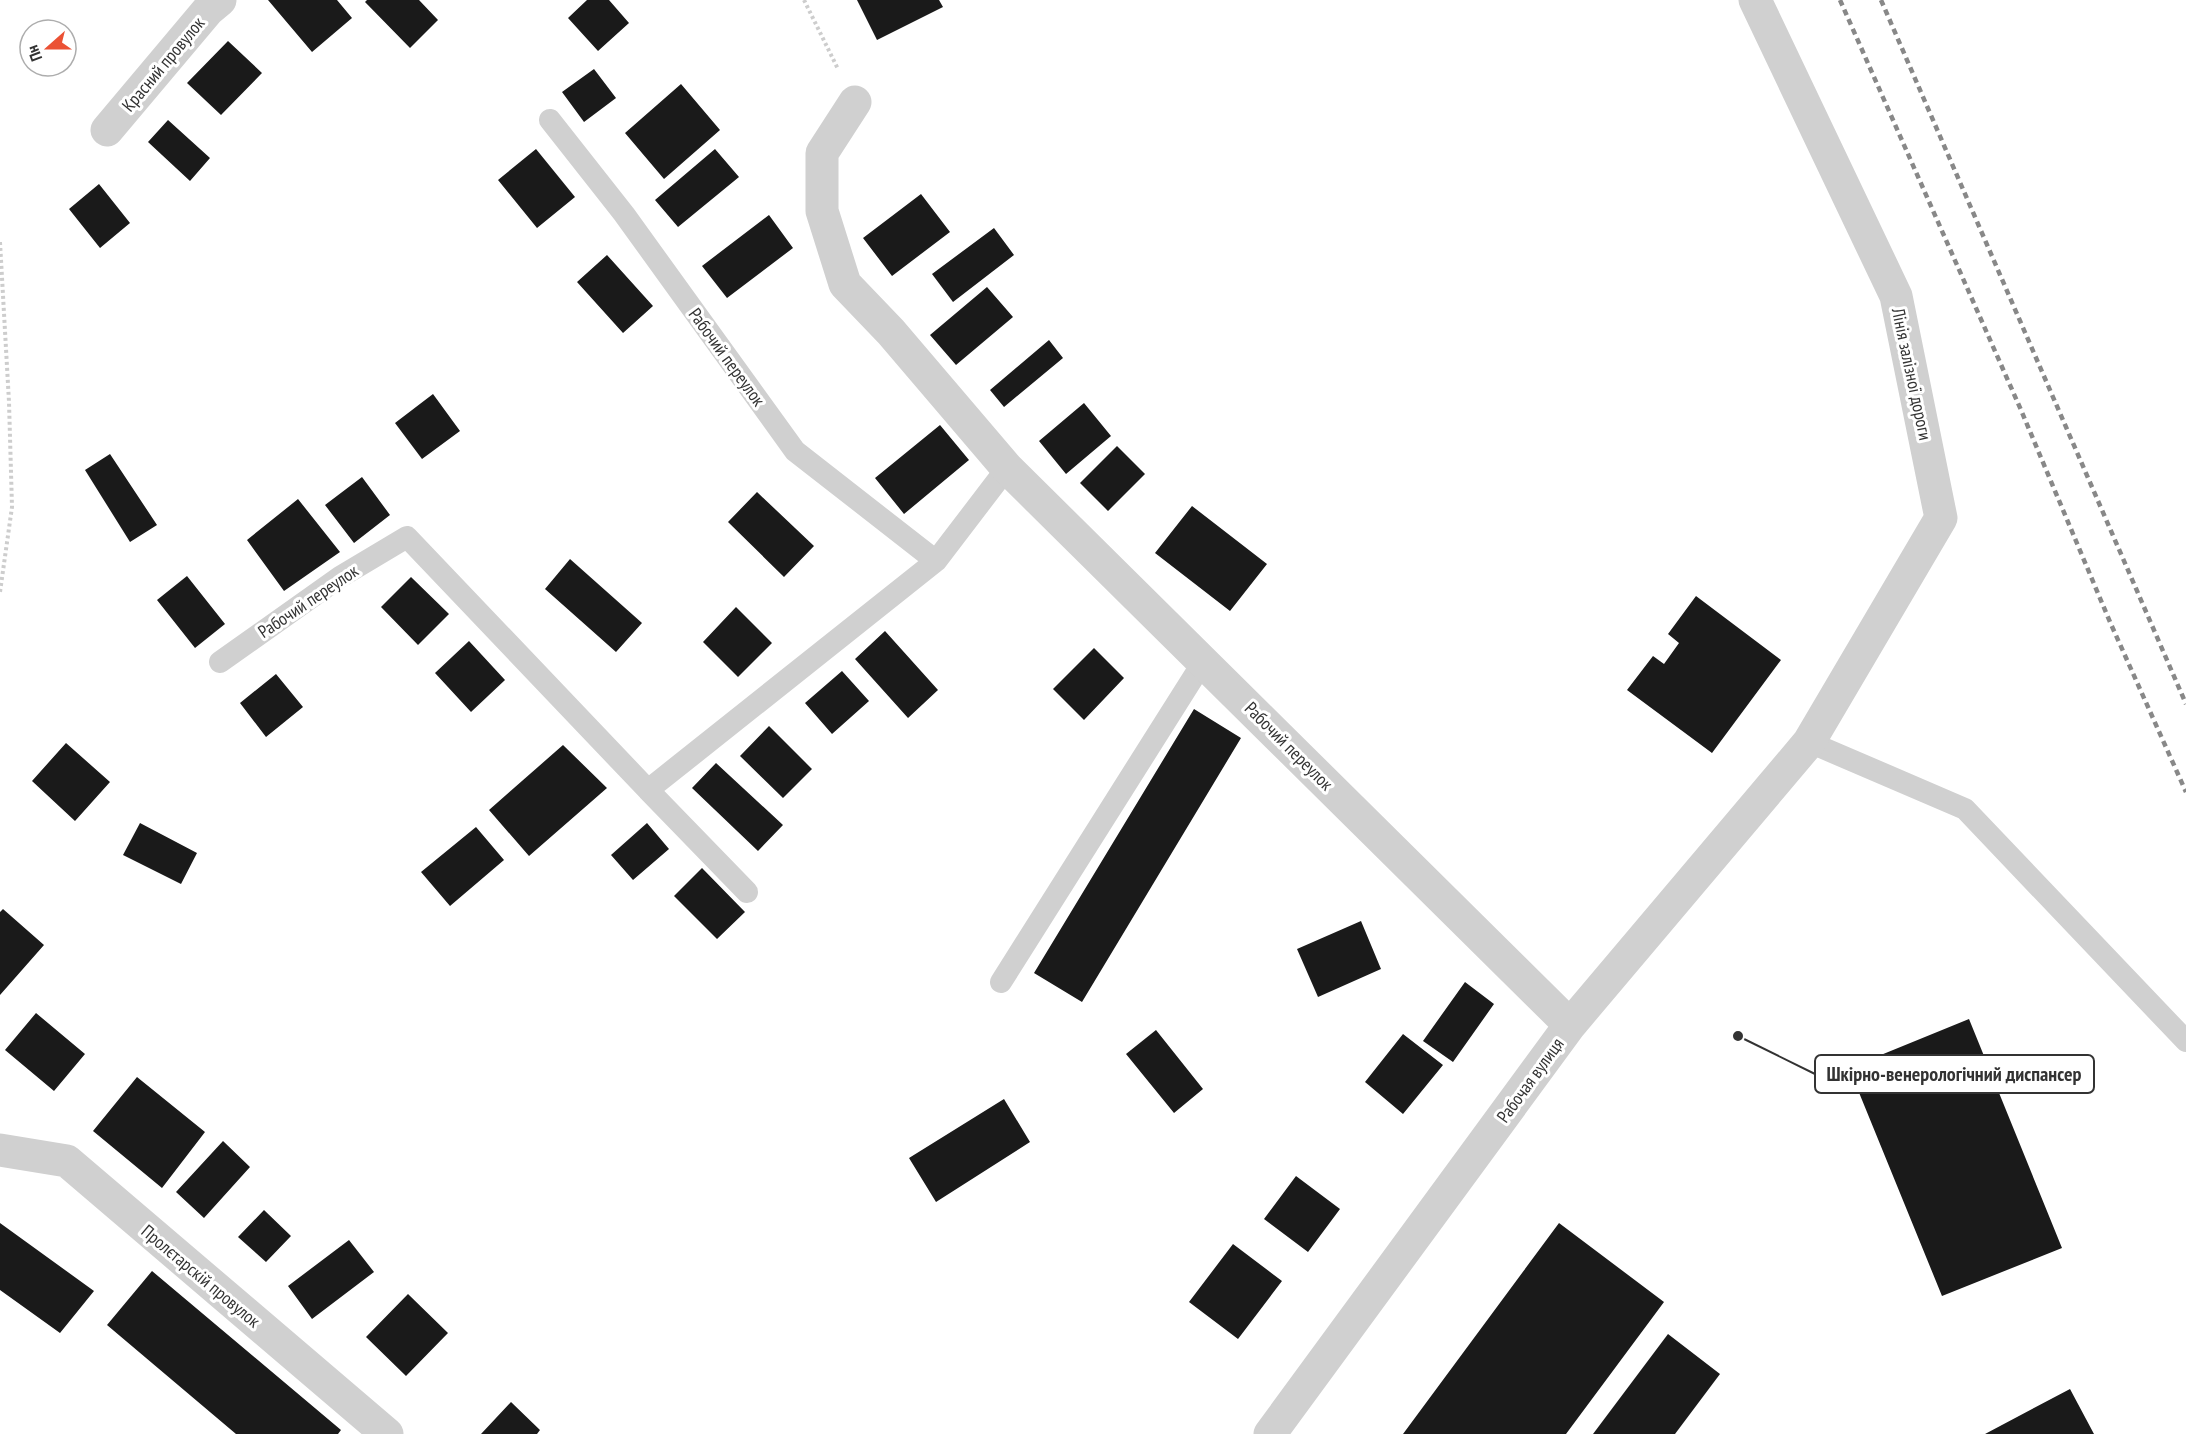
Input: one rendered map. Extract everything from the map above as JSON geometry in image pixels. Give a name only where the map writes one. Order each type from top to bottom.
[{"type":"street","name":"Красний провулок","points":[[107,130],[208,10],[220,0]]},
{"type":"street","name":"Лінія залізної дороги","points":[[1755,0],[1896,296],[1941,518],[1809,742]]},
{"type":"street","name":"Рабочий переулок","points":[[855,102],[822,153],[822,211],[845,284],[891,332],[1007,468],[1570,1025]]},
{"type":"street","name":"Рабочая вулиця","points":[[1270,1434],[1570,1025],[1809,742]]},
{"type":"street","name":"Пролєтарскій провулок","points":[[0,1150],[67,1161],[387,1434]]},
{"type":"lane","name":"Рабочий переулок","points":[[550,120],[624,214],[795,451],[936,561]]},
{"type":"lane","points":[[648,790],[936,561],[1007,468]]},
{"type":"lane","name":"Рабочий переулок","points":[[220,662],[340,577],[407,537],[747,892]]},
{"type":"lane","points":[[1001,982],[1203,662]]},
{"type":"lane","points":[[1809,742],[1965,809],[2186,1041]]},
{"type":"path","points":[[804,0],[855,102]]},
{"type":"path","points":[[0,242],[12,507],[0,592]]},
{"type":"building","points":[[268,0],[337,0],[352,18],[312,52]]},
{"type":"building","points":[[367,0],[419,0],[438,20],[410,48],[365,2]]},
{"type":"building","points":[[587,0],[609,0],[629,23],[598,51],[568,18]]},
{"type":"building","points":[[857,0],[939,0],[943,7],[877,40]]},
{"type":"building","points":[[228,41],[262,73],[221,115],[187,83]]},
{"type":"building","points":[[594,69],[616,98],[584,122],[562,92]]},
{"type":"building","points":[[681,84],[720,130],[664,179],[625,133]]},
{"type":"building","points":[[168,120],[210,158],[190,181],[148,142]]},
{"type":"building","points":[[536,149],[575,197],[537,228],[498,180]]},
{"type":"building","points":[[715,149],[739,177],[678,227],[655,200]]},
{"type":"building","points":[[99,184],[130,223],[100,248],[69,209]]},
{"type":"building","points":[[921,194],[950,232],[892,276],[863,238]]},
{"type":"building","points":[[769,215],[793,248],[727,298],[702,266]]},
{"type":"building","points":[[994,228],[1014,255],[953,302],[932,274]]},
{"type":"building","points":[[607,255],[653,306],[623,333],[577,282]]},
{"type":"building","points":[[987,287],[1013,317],[956,365],[930,335]]},
{"type":"building","points":[[1049,340],[1063,358],[1004,407],[990,390]]},
{"type":"building","points":[[433,394],[460,431],[422,459],[395,423]]},
{"type":"building","points":[[1084,403],[1111,436],[1066,474],[1039,441]]},
{"type":"building","points":[[940,425],[969,460],[904,514],[875,478]]},
{"type":"building","points":[[1117,446],[1145,474],[1108,511],[1080,483]]},
{"type":"building","points":[[110,454],[157,525],[130,542],[85,470]]},
{"type":"building","points":[[362,477],[390,515],[354,543],[325,505]]},
{"type":"building","points":[[757,492],[814,546],[784,577],[728,522]]},
{"type":"building","points":[[298,499],[340,552],[284,591],[247,540]]},
{"type":"building","points":[[1192,506],[1267,564],[1230,611],[1155,553]]},
{"type":"building","points":[[570,559],[642,623],[616,652],[545,589]]},
{"type":"building","points":[[187,576],[225,624],[195,648],[157,600]]},
{"type":"building","points":[[411,577],[449,614],[418,645],[381,607]]},
{"type":"building","points":[[1696,596],[1781,660],[1712,753],[1627,690],[1653,656],[1664,664],[1679,643],[1668,634]]},
{"type":"building","points":[[736,607],[772,643],[738,677],[703,642]]},
{"type":"building","points":[[885,631],[938,690],[908,718],[855,659]]},
{"type":"building","points":[[469,641],[505,680],[471,712],[435,673]]},
{"type":"building","points":[[1094,648],[1124,678],[1084,720],[1053,689]]},
{"type":"building","points":[[842,671],[869,701],[832,734],[805,703]]},
{"type":"building","points":[[276,674],[303,707],[266,737],[240,703]]},
{"type":"building","points":[[1194,709],[1241,738],[1082,1002],[1034,973]]},
{"type":"building","points":[[769,726],[812,769],[783,798],[740,756]]},
{"type":"building","points":[[66,743],[110,782],[75,821],[32,781]]},
{"type":"building","points":[[563,745],[607,788],[529,856],[489,810]]},
{"type":"building","points":[[716,763],[783,825],[758,851],[692,788]]},
{"type":"building","points":[[140,823],[197,853],[181,884],[123,855]]},
{"type":"building","points":[[647,823],[669,849],[633,880],[611,855]]},
{"type":"building","points":[[476,827],[504,860],[450,906],[421,872]]},
{"type":"building","points":[[702,868],[745,912],[717,939],[674,896]]},
{"type":"building","points":[[3,909],[44,945],[0,995],[0,912]]},
{"type":"building","points":[[1361,921],[1381,969],[1318,997],[1297,949]]},
{"type":"building","points":[[1465,982],[1494,1004],[1453,1062],[1423,1041]]},
{"type":"building","points":[[36,1013],[85,1054],[54,1091],[5,1050]]},
{"type":"building","points":[[1969,1019],[2062,1248],[1942,1296],[1849,1068]]},
{"type":"building","points":[[1156,1030],[1203,1089],[1174,1113],[1126,1054]]},
{"type":"building","points":[[1403,1034],[1443,1065],[1403,1114],[1365,1082]]},
{"type":"building","points":[[137,1077],[205,1132],[162,1188],[93,1131]]},
{"type":"building","points":[[1004,1099],[1030,1142],[936,1202],[909,1158]]},
{"type":"building","points":[[223,1141],[250,1167],[204,1218],[176,1192]]},
{"type":"building","points":[[1296,1176],[1340,1209],[1308,1252],[1264,1219]]},
{"type":"building","points":[[264,1210],[291,1236],[266,1262],[238,1237]]},
{"type":"building","points":[[0,1223],[94,1291],[60,1333],[0,1290]]},
{"type":"building","points":[[1559,1223],[1664,1302],[1566,1434],[1403,1434]]},
{"type":"building","points":[[349,1240],[374,1272],[312,1319],[288,1286]]},
{"type":"building","points":[[1233,1244],[1282,1281],[1238,1339],[1189,1302]]},
{"type":"building","points":[[152,1271],[341,1430],[338,1434],[236,1434],[107,1325]]},
{"type":"building","points":[[408,1294],[448,1333],[406,1376],[366,1337]]},
{"type":"building","points":[[1668,1334],[1720,1374],[1675,1434],[1593,1434]]},
{"type":"building","points":[[2070,1389],[2094,1434],[1985,1434]]},
{"type":"building","points":[[511,1402],[540,1430],[537,1434],[481,1434]]},
{"type":"railway","points":[[1840,0],[2186,792]]},
{"type":"railway","points":[[1881,0],[2186,704]]},
{"type":"place","name":"Шкірно-венерологічний диспансер","points":[[1738,1036]]}]
